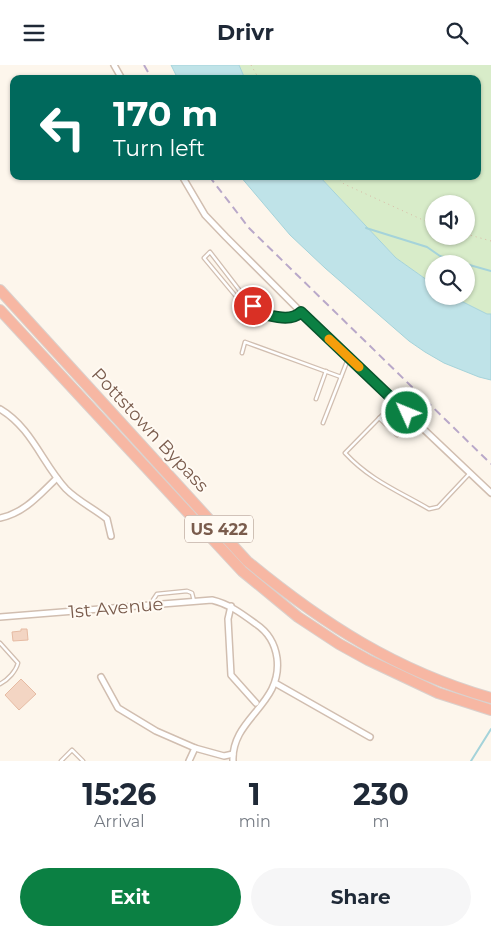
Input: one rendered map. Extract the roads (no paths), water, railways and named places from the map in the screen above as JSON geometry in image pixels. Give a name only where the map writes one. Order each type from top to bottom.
[{"type":"highway","name":"Pottstown Bypass","points":[[0,290],[247,561],[320,617],[370,648],[448,685],[491,698]]},
{"type":"highway","name":"Pottstown Bypass","points":[[0,310],[242,571],[284,606],[339,644],[368,660],[438,693],[491,710]]},
{"type":"street","points":[[184,180],[205,215],[301,312],[491,493]]},
{"type":"street","points":[[0,409],[10,415],[24,429],[57,478],[78,500],[107,519],[111,536]]},
{"type":"street","points":[[0,518],[18,513],[28,506],[57,478]]},
{"type":"street","name":"1st Avenue","points":[[0,617],[194,601],[212,601],[231,606]]},
{"type":"street","points":[[233,761],[237,737],[271,693],[279,672],[276,651],[266,631],[231,606],[228,619],[231,675],[256,703]]},
{"type":"street","points":[[101,677],[118,708],[156,731],[195,748],[224,756],[233,754]]},
{"type":"street","points":[[275,683],[370,737]]},
{"type":"street","points":[[189,761],[195,748]]},
{"type":"lane","points":[[257,313],[210,252],[204,258],[246,309],[252,313],[292,317],[301,312]]},
{"type":"lane","points":[[242,353],[245,342],[341,377]]},
{"type":"lane","points":[[323,423],[349,358]]},
{"type":"lane","points":[[316,399],[326,371]]},
{"type":"lane","points":[[395,401],[345,453],[367,474],[429,509],[438,507],[470,473]]},
{"type":"lane","points":[[379,418],[397,435]]},
{"type":"lane","points":[[153,605],[152,600],[158,594],[187,591],[192,593],[194,601]]},
{"type":"lane","points":[[0,643],[18,663],[16,668],[0,684]]},
{"type":"lane","points":[[61,761],[72,750],[83,761]]},
{"type":"water","points":[[171,65],[239,65],[243,75],[176,75]]},
{"type":"water","points":[[243,180],[323,180],[396,258],[425,279],[425,305],[469,305],[487,314],[491,314],[491,380],[444,363],[425,352],[409,341],[290,235]]},
{"type":"waterway","points":[[366,228],[427,247],[439,255]]},
{"type":"waterway","points":[[475,267],[491,271]]},
{"type":"waterway","points":[[471,761],[491,729]]},
{"type":"railway","points":[[144,65],[150,75]]},
{"type":"railway","points":[[212,180],[249,228],[491,464]]}]
